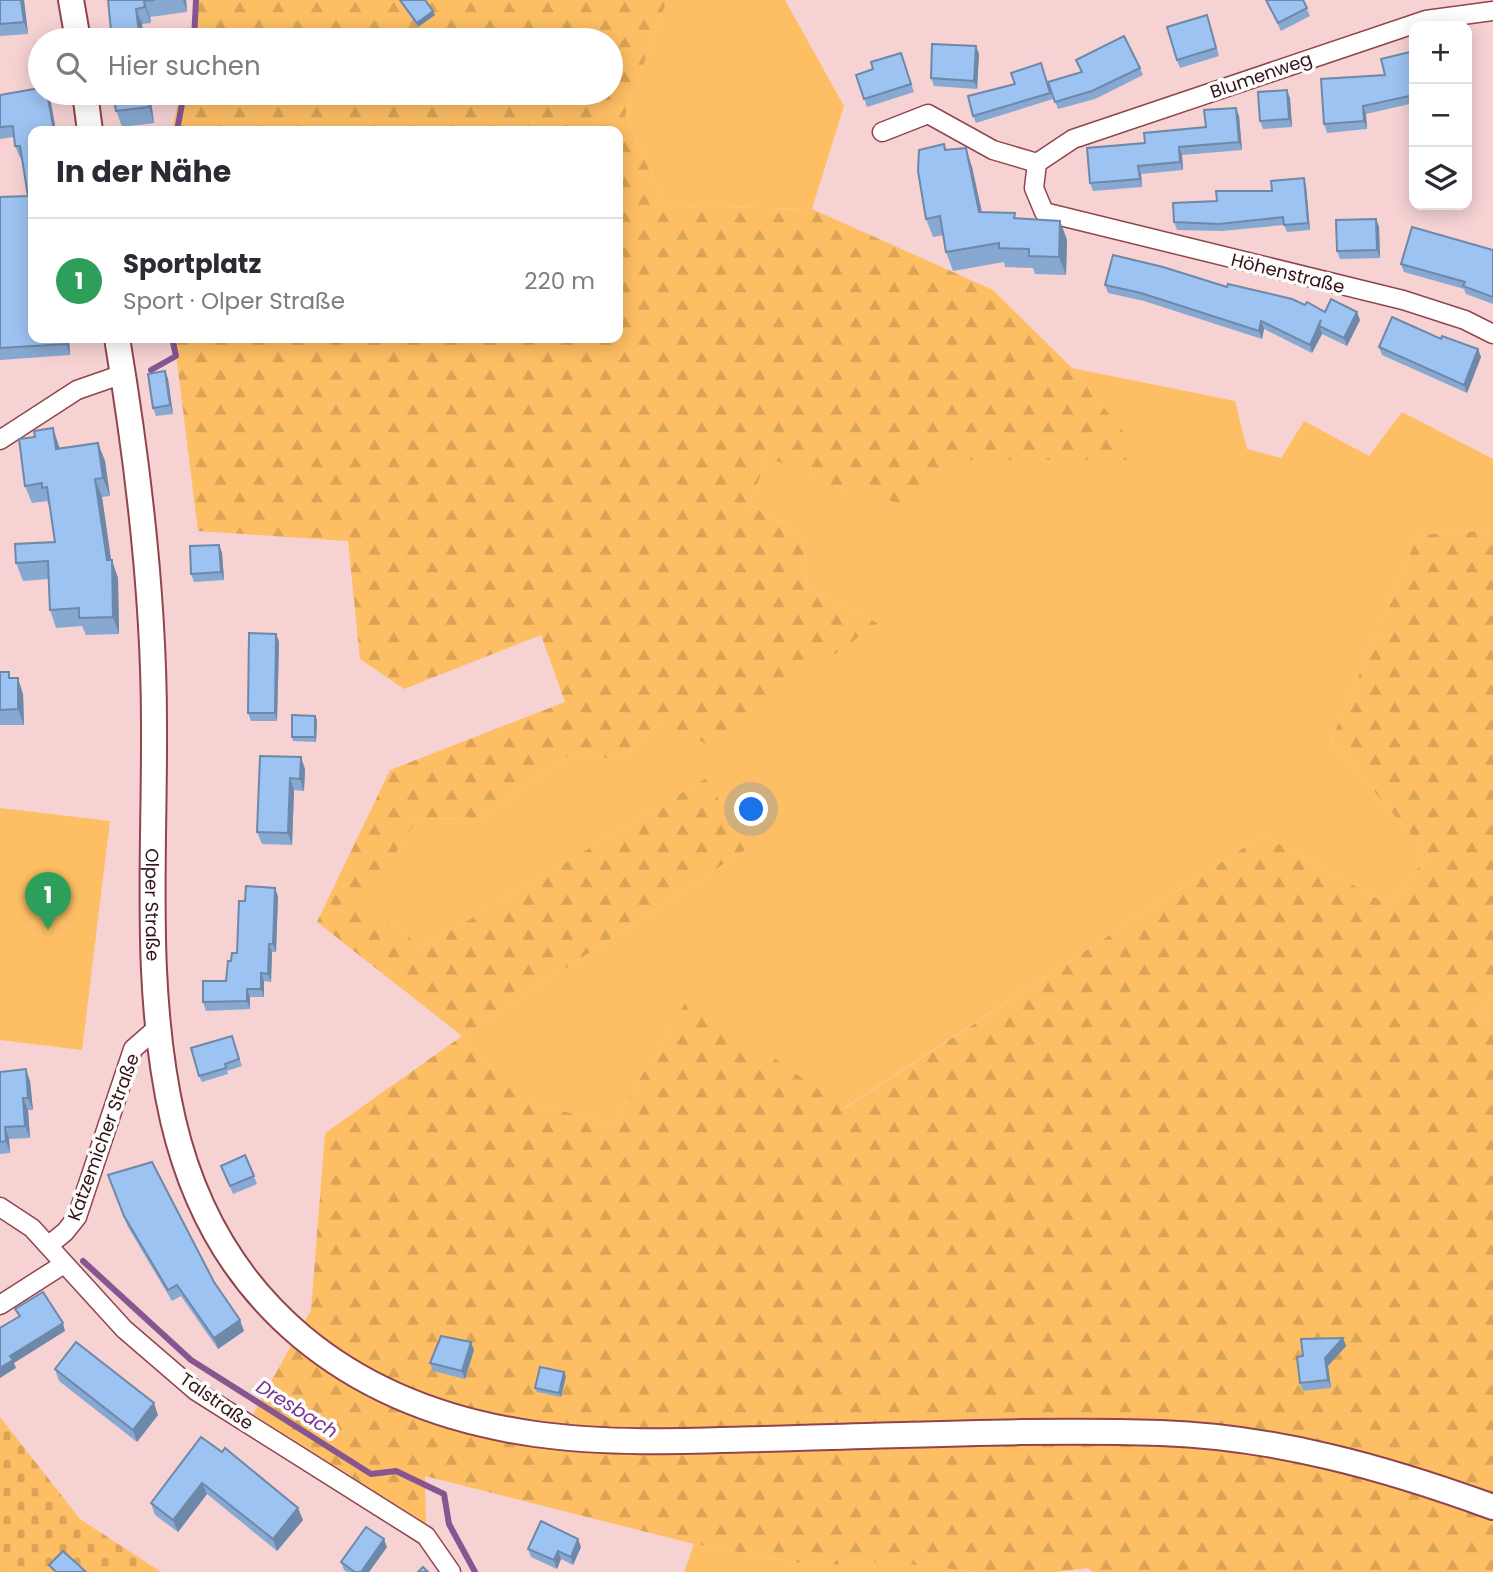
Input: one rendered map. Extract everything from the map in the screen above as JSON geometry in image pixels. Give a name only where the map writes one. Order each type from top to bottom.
[{"type":"main road","points":[[71,0],[76,28]]},
{"type":"main road","points":[[87,105],[89,126]]},
{"type":"main road","name":"Olper Straße","points":[[118,343],[133,439],[152,658],[152,925],[157,1028],[174,1125],[188,1168],[212,1224],[243,1277],[283,1322],[331,1362],[380,1389],[472,1422],[582,1439],[646,1441],[998,1433],[1161,1433],[1257,1441],[1351,1461],[1493,1507]]},
{"type":"street","name":"Blumenweg","points":[[1037,163],[1073,139],[1267,72],[1426,20],[1493,11]]},
{"type":"street","points":[[882,132],[928,114],[993,150],[1037,163]]},
{"type":"street","name":"Höhenstraße","points":[[1037,163],[1034,188],[1044,212],[1403,300],[1465,320],[1493,334]]},
{"type":"street","points":[[0,440],[77,390],[123,374]]},
{"type":"street","name":"Katzemicher Straße","points":[[49,1245],[65,1233],[77,1217],[133,1049],[157,1028]]},
{"type":"street","name":"Talstraße","points":[[0,1207],[33,1228],[124,1329],[196,1391],[426,1536],[451,1572]]},
{"type":"street","points":[[0,1305],[64,1264]]},
{"type":"green space","points":[[198,0],[667,0],[625,115],[665,206],[812,209],[993,290],[1072,368],[1146,460],[952,460],[920,508],[844,490],[768,457],[749,504],[803,537],[807,589],[878,623],[708,745],[661,721],[618,760],[574,752],[479,819],[418,818],[365,902],[422,948],[707,778],[745,850],[463,1036],[523,1101],[613,1124],[688,998],[845,1108],[1263,835],[1389,905],[1428,855],[1331,741],[1418,535],[1493,530],[1493,994],[1476,1015],[1493,1025],[1493,1572],[1093,1572],[1088,1568],[1056,1572],[976,1572],[882,1561],[817,1566],[694,1544],[425,1476],[426,1524],[253,1414],[311,1310],[325,1133],[462,1036],[317,922],[390,770],[565,702],[541,635],[404,689],[360,659],[348,541],[198,531],[175,343],[623,343],[623,126],[173,126],[177,105],[623,105],[623,28],[192,28]]},
{"type":"green space","points":[[667,0],[785,0],[844,106],[812,209],[665,206],[625,115]]},
{"type":"green space","points":[[1072,368],[1235,401],[1247,449],[1281,458],[1304,421],[1369,456],[1402,412],[1493,459],[1493,530],[1418,535],[1331,741],[1428,855],[1389,905],[1263,835],[844,1108],[688,999],[613,1124],[522,1101],[463,1036],[745,850],[706,779],[422,948],[364,902],[418,818],[479,819],[574,752],[618,760],[661,721],[877,623],[807,589],[803,537],[749,504],[768,456],[844,490],[952,460],[1145,460]]},
{"type":"green space","points":[[0,808],[110,821],[82,1050],[0,1040]]},
{"type":"green space","points":[[1493,994],[1493,1025],[1476,1015]]},
{"type":"green space","points":[[0,1417],[80,1519],[161,1572],[0,1572]]},
{"type":"green space","points":[[694,1544],[817,1566],[882,1561],[976,1572],[684,1572]]},
{"type":"building","points":[[0,0],[21,0],[24,22],[0,24]]},
{"type":"building","points":[[108,0],[155,0],[144,1],[145,7],[136,9],[138,28],[111,28]]},
{"type":"building","points":[[400,0],[425,0],[433,11],[417,23]]},
{"type":"building","points":[[1266,0],[1303,0],[1307,8],[1278,23]]},
{"type":"building","points":[[1207,15],[1216,48],[1177,60],[1167,27]]},
{"type":"building","points":[[1124,36],[1140,68],[1092,91],[1055,102],[1048,82],[1082,72],[1076,60]]},
{"type":"building","points":[[932,44],[976,46],[974,81],[931,78]]},
{"type":"building","points":[[1409,52],[1409,96],[1363,106],[1364,121],[1324,124],[1321,79],[1385,75],[1381,59]]},
{"type":"building","points":[[901,53],[911,84],[864,99],[856,75],[873,69],[871,62]]},
{"type":"building","points":[[1041,63],[1050,93],[973,116],[968,96],[1015,84],[1011,73]]},
{"type":"building","points":[[28,90],[28,105],[49,105],[53,126],[28,126],[28,196],[20,146],[15,146],[13,126],[0,127],[0,95]]},
{"type":"building","points":[[1287,90],[1289,119],[1260,121],[1258,92]]},
{"type":"building","points":[[115,105],[149,105],[149,107],[116,111]]},
{"type":"building","points":[[1236,108],[1239,142],[1179,147],[1180,162],[1138,166],[1140,179],[1090,183],[1087,148],[1145,143],[1144,133],[1206,127],[1204,110]]},
{"type":"building","points":[[944,144],[945,150],[966,148],[979,212],[1015,213],[1014,218],[1060,221],[1059,257],[1029,256],[1029,249],[999,248],[999,243],[946,252],[940,216],[926,219],[918,171],[919,150]]},
{"type":"building","points":[[1304,178],[1308,223],[1284,225],[1283,217],[1219,224],[1174,222],[1173,203],[1217,201],[1216,191],[1272,191],[1271,181]]},
{"type":"building","points":[[28,196],[28,343],[66,344],[0,348],[0,197]]},
{"type":"building","points":[[1376,219],[1377,250],[1337,251],[1336,220]]},
{"type":"building","points":[[1412,227],[1493,250],[1493,297],[1463,286],[1465,282],[1401,264]]},
{"type":"building","points":[[1113,255],[1227,287],[1228,284],[1292,299],[1305,305],[1307,302],[1325,312],[1331,299],[1357,312],[1344,338],[1319,326],[1321,320],[1310,345],[1261,321],[1259,331],[1141,293],[1105,285]]},
{"type":"building","points":[[1392,317],[1441,339],[1442,336],[1478,349],[1464,385],[1379,347]]},
{"type":"building","points":[[165,371],[170,405],[153,408],[148,374]]},
{"type":"building","points":[[53,428],[56,449],[98,443],[103,478],[95,479],[107,560],[112,560],[113,617],[79,618],[79,608],[50,610],[48,561],[16,563],[15,544],[55,542],[47,487],[42,488],[42,483],[25,486],[19,439],[35,437],[34,431]]},
{"type":"building","points":[[219,545],[221,572],[191,574],[190,546]]},
{"type":"building","points":[[249,633],[276,634],[275,713],[248,713]]},
{"type":"building","points":[[0,672],[9,672],[9,678],[18,678],[18,709],[0,710]]},
{"type":"building","points":[[292,715],[315,716],[315,737],[292,737]]},
{"type":"building","points":[[260,756],[301,757],[300,779],[290,778],[288,833],[257,832]]},
{"type":"building","points":[[246,886],[275,888],[273,944],[269,944],[268,974],[261,973],[261,989],[247,989],[247,1001],[203,1002],[203,981],[226,981],[228,961],[231,961],[232,953],[237,953],[239,901],[245,901]]},
{"type":"building","points":[[232,1036],[239,1059],[225,1064],[226,1068],[199,1076],[191,1048]]},
{"type":"building","points":[[26,1069],[28,1098],[23,1098],[25,1126],[5,1127],[6,1141],[0,1142],[0,1072]]},
{"type":"building","points":[[245,1155],[254,1176],[230,1186],[221,1166]]},
{"type":"building","points":[[152,1162],[214,1282],[240,1320],[214,1338],[177,1285],[168,1290],[124,1216],[108,1175]]},
{"type":"building","points":[[43,1292],[63,1323],[10,1356],[13,1360],[0,1368],[0,1328],[20,1316],[15,1309]]},
{"type":"building","points":[[441,1336],[471,1342],[462,1371],[430,1363]]},
{"type":"building","points":[[1343,1338],[1325,1358],[1328,1380],[1300,1383],[1297,1357],[1303,1356],[1301,1339]]},
{"type":"building","points":[[76,1342],[154,1403],[133,1430],[55,1369]]},
{"type":"building","points":[[540,1367],[564,1372],[559,1393],[535,1388]]},
{"type":"building","points":[[201,1437],[222,1452],[225,1448],[298,1508],[273,1539],[202,1483],[173,1520],[151,1503]]},
{"type":"building","points":[[541,1521],[578,1539],[571,1557],[558,1551],[554,1560],[528,1549]]},
{"type":"building","points":[[366,1527],[384,1539],[361,1572],[355,1572],[341,1562]]},
{"type":"building","points":[[63,1551],[86,1572],[56,1572],[49,1565]]},
{"type":"waterway","name":"Dresbach","points":[[195,28],[196,0]]},
{"type":"waterway","name":"Dresbach","points":[[178,126],[182,105]]},
{"type":"waterway","name":"Dresbach","points":[[151,370],[176,356],[173,343]]},
{"type":"waterway","name":"Dresbach","points":[[83,1261],[191,1360],[371,1474],[396,1471],[444,1494],[449,1524],[475,1572]]},
{"type":"place","name":"Sportplatz","points":[[48,930]]}]
